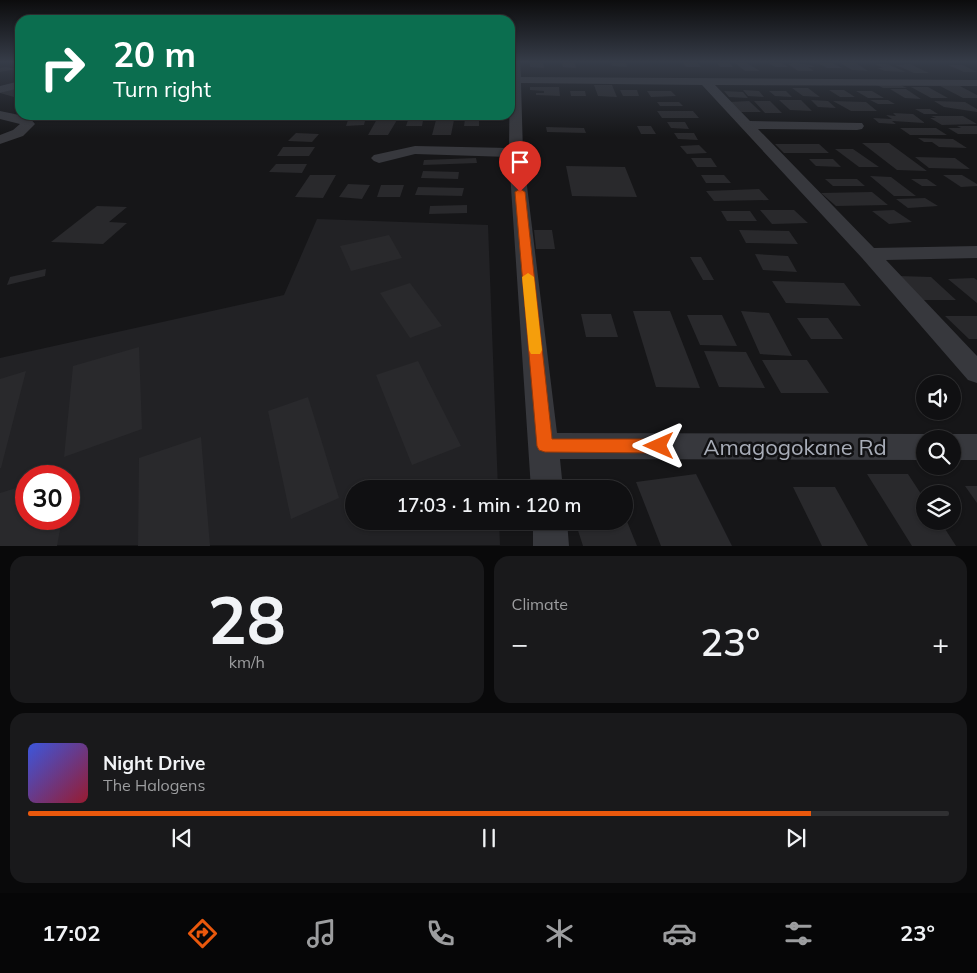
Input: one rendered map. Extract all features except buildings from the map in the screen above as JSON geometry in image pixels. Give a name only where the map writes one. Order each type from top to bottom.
[{"type":"street","points":[[710,86],[869,254],[977,373]]},
{"type":"street","points":[[0,115],[15,118]]},
{"type":"street","points":[[515,116],[516,153],[545,446],[547,480]]},
{"type":"street","points":[[0,140],[18,133],[28,124],[24,120]]},
{"type":"street","points":[[746,125],[857,126]]},
{"type":"street","points":[[380,158],[415,150],[516,153]]},
{"type":"street","points":[[869,254],[977,252]]},
{"type":"street","name":"Amagogokane Rd","points":[[545,446],[916,447]]},
{"type":"street","points":[[961,447],[977,447]]},
{"type":"street","points":[[550,530],[551,546]]},
{"type":"shaded area","points":[[317,219],[488,225],[498,480],[345,480],[345,530],[499,530],[500,545],[0,545],[0,358],[284,295]]},
{"type":"slow traffic","points":[[528,277],[535,350]]},
{"type":"route","points":[[520,192],[545,446],[659,446]]}]
